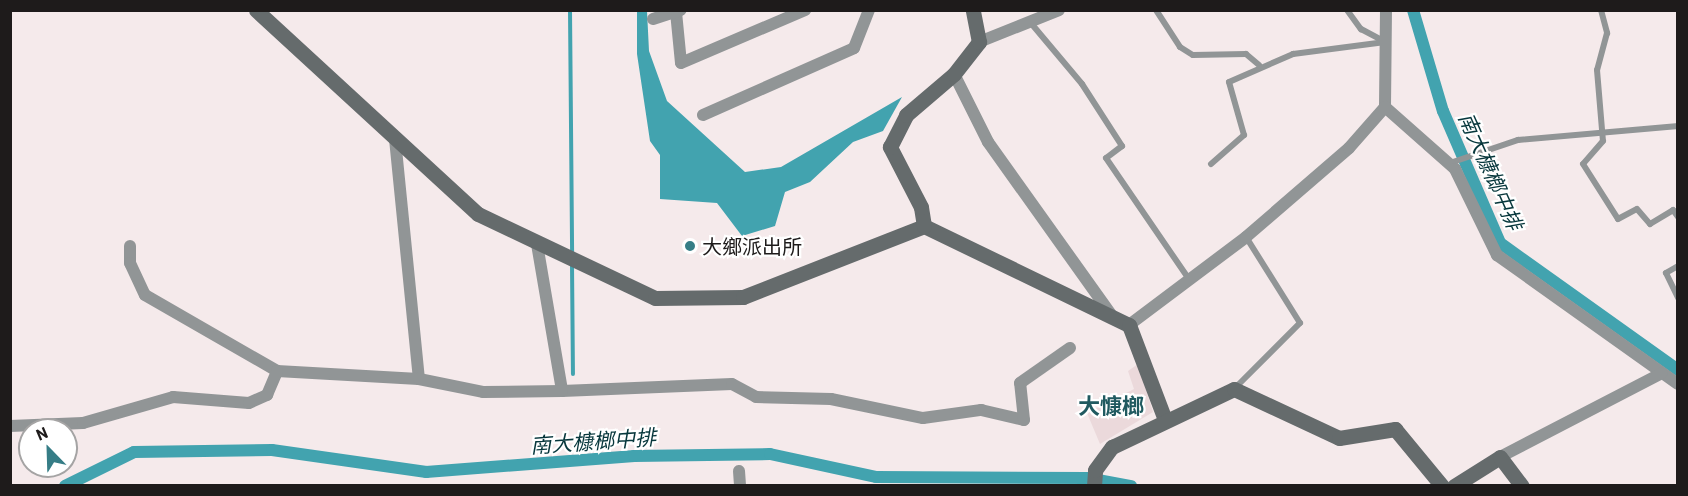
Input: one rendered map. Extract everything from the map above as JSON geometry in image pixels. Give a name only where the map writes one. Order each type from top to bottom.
[{"type":"street","points":[[256,10],[478,214],[537,244],[655,298],[711,300],[743,297],[924,226],[1129,325],[1165,420]]},
{"type":"street","points":[[653,19],[678,11],[681,63],[805,10]]},
{"type":"street","points":[[703,114],[854,48],[869,10]]},
{"type":"street","points":[[973,10],[979,42]]},
{"type":"street","points":[[924,226],[921,207],[890,147],[919,99],[954,74],[979,42],[1059,10]]},
{"type":"street","points":[[1129,325],[1246,237],[1349,148],[1385,108],[1386,10]]},
{"type":"street","points":[[954,74],[988,142],[1113,317]]},
{"type":"street","points":[[1385,108],[1450,163],[1497,255],[1677,383]]},
{"type":"street","points":[[395,139],[419,380]]},
{"type":"street","points":[[537,244],[562,391]]},
{"type":"street","points":[[130,246],[130,263],[145,295],[277,371],[419,380],[483,392],[732,384],[756,397],[831,399],[923,418],[981,410],[1023,420],[1020,383],[1070,348]]},
{"type":"street","points":[[10,426],[83,423],[173,397],[249,403],[267,396],[277,371]]},
{"type":"street","points":[[1454,486],[1500,457],[1662,373]]},
{"type":"street","points":[[1094,486],[1095,470],[1112,447],[1234,389],[1339,438],[1395,429],[1442,486]]},
{"type":"street","points":[[1500,457],[1522,486]]},
{"type":"street","points":[[739,471],[740,486]]},
{"type":"lane","points":[[1156,10],[1180,47],[1193,55],[1246,54],[1260,65]]},
{"type":"lane","points":[[1347,10],[1361,29],[1386,42]]},
{"type":"lane","points":[[1601,10],[1607,33],[1597,70],[1603,141],[1583,164],[1618,219],[1637,209],[1650,224],[1672,210],[1677,217]]},
{"type":"lane","points":[[1030,22],[1082,84],[1122,146],[1106,158],[1189,280]]},
{"type":"lane","points":[[1211,164],[1244,135],[1229,82],[1260,65],[1293,54],[1386,42]]},
{"type":"lane","points":[[1450,163],[1518,140],[1677,126]]},
{"type":"lane","points":[[1234,389],[1300,323],[1246,237]]},
{"type":"lane","points":[[1677,266],[1666,273],[1677,298]]},
{"type":"shaded area","points":[[1138,364],[1153,412],[1100,444],[1087,413],[1134,389],[1128,371]]},
{"type":"water","points":[[637,11],[647,11],[649,51],[667,101],[745,172],[781,167],[902,97],[883,131],[853,142],[810,182],[785,192],[775,226],[742,236],[717,203],[660,199],[660,155],[650,141],[637,54]]},
{"type":"waterway","points":[[570,10],[572,253]]},
{"type":"waterway","name":"南大槺榔中排","points":[[1413,10],[1443,111],[1500,243],[1678,370]]},
{"type":"waterway","points":[[572,264],[573,374]]},
{"type":"waterway","name":"南大槺榔中排","points":[[65,486],[134,452],[272,450],[426,472],[634,456],[770,454],[876,477],[1087,478],[1131,486]]},
{"type":"place","name":"大鄉派出所","points":[[690,246]]},
{"type":"district","name":"大慷榔","points":[[1111,406]]}]
